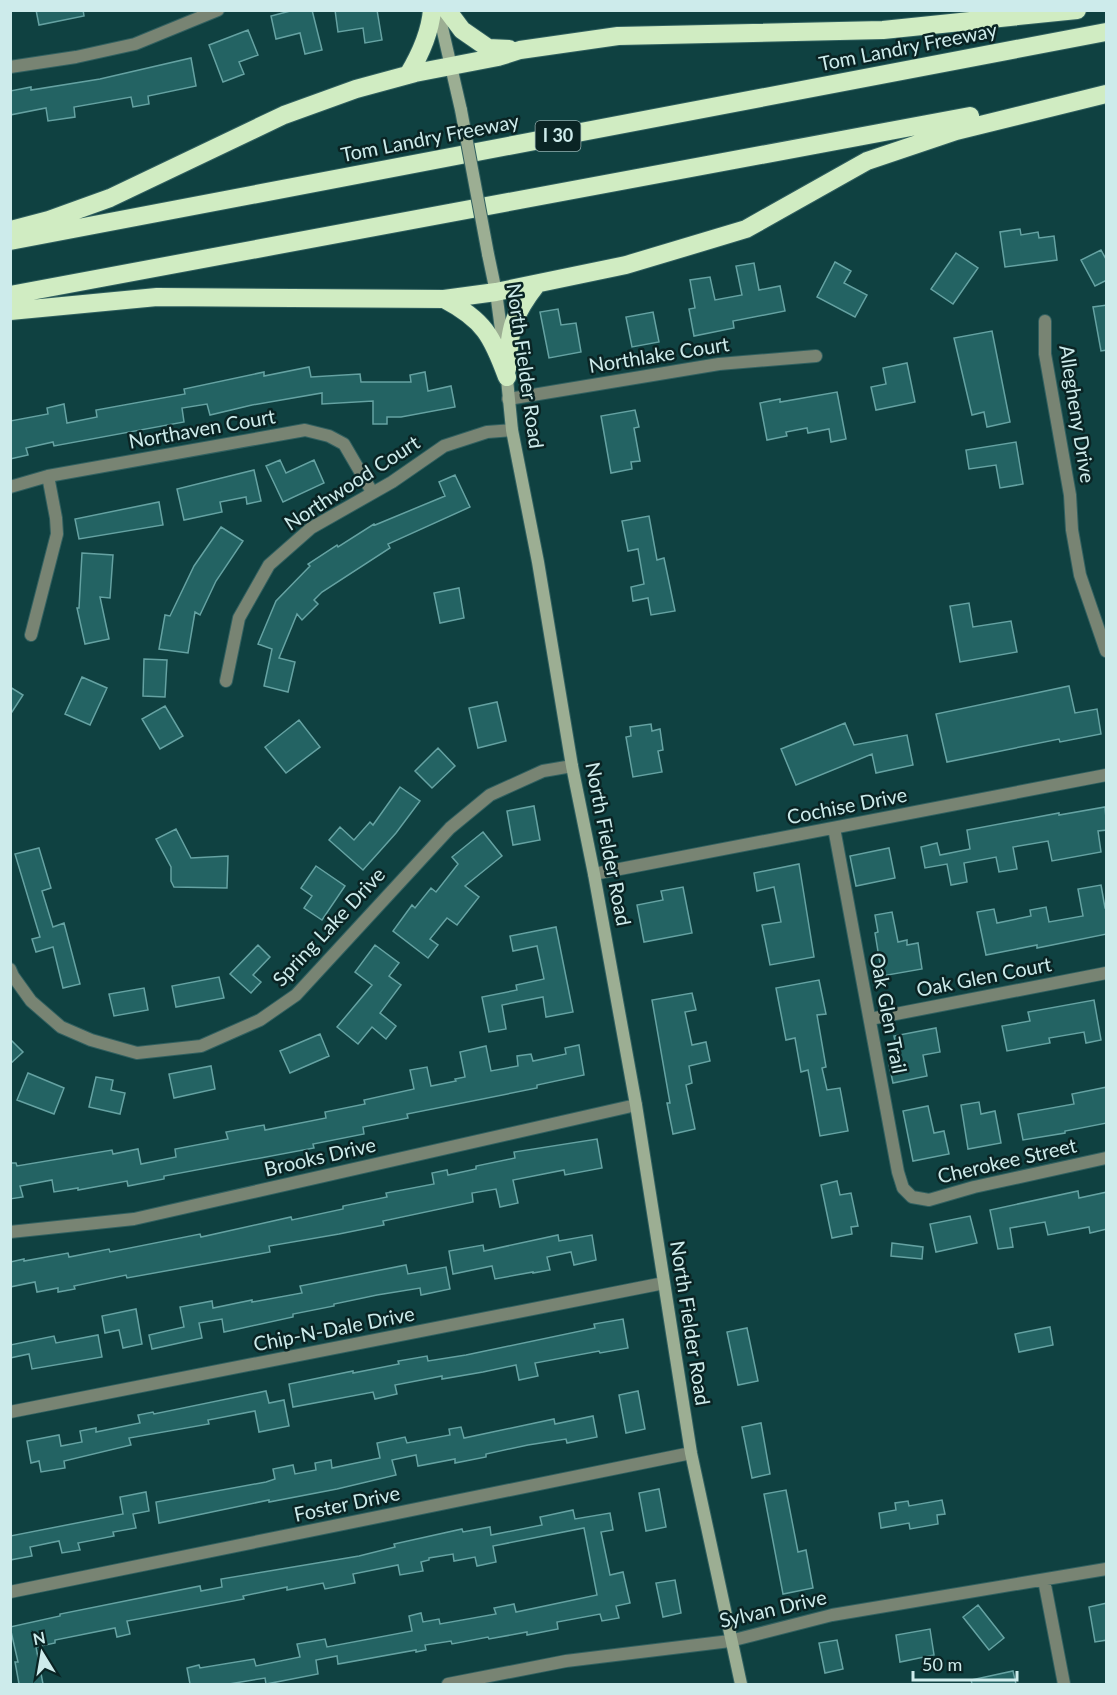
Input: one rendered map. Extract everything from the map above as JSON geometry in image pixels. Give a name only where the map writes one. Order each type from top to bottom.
[{"type":"highway","points":[[408,75],[425,42],[431,24],[432,10]]},
{"type":"highway","points":[[447,10],[462,30],[488,48],[520,50]]},
{"type":"highway","points":[[10,230],[49,220],[110,198],[284,115],[356,89],[452,64],[498,57],[520,50],[618,36],[884,30],[1077,10]]},
{"type":"highway","name":"Tom Landry Freeway","points":[[10,241],[1107,32]]},
{"type":"highway","points":[[10,311],[157,297],[444,299],[537,284],[626,266],[746,229],[867,161],[956,131],[1107,92]]},
{"type":"highway","points":[[10,295],[1107,92]]},
{"type":"highway","points":[[507,377],[513,322],[522,303],[537,284]]},
{"type":"highway","points":[[444,299],[466,310],[481,324],[495,345],[507,377]]},
{"type":"main road","name":"North Fielder Road","points":[[438,10],[452,64],[496,292],[512,430],[636,1105],[691,1453],[741,1684]]},
{"type":"street","points":[[10,66],[76,57],[135,44],[218,10]]},
{"type":"street","name":"Allegheny Drive","points":[[1045,321],[1045,354],[1070,495],[1072,530],[1080,575],[1107,651]]},
{"type":"street","name":"Northlake Court","points":[[507,399],[719,364],[816,356]]},
{"type":"street","name":"Northaven Court","points":[[10,487],[48,476],[305,430],[329,436],[344,444],[372,492]]},
{"type":"street","name":"Northwood Court","points":[[226,681],[239,618],[269,565],[311,528],[392,482],[444,446],[487,432],[512,430]]},
{"type":"street","points":[[31,635],[57,534],[48,476]]},
{"type":"street","name":"Spring Lake Drive","points":[[10,969],[31,1000],[61,1028],[137,1053],[201,1046],[260,1020],[296,995],[450,828],[490,795],[543,771],[572,766]]},
{"type":"street","name":"Cochise Drive","points":[[594,874],[1107,775]]},
{"type":"street","name":"Oak Glen Trail","points":[[834,828],[898,1172],[903,1188],[916,1199]]},
{"type":"street","name":"Oak Glen Court","points":[[870,1019],[1107,973]]},
{"type":"street","name":"Brooks Drive","points":[[10,1232],[134,1219],[636,1105]]},
{"type":"street","name":"Cherokee Street","points":[[916,1199],[929,1200],[974,1187],[1107,1158]]},
{"type":"street","name":"Chip-N-Dale Drive","points":[[10,1412],[664,1283]]},
{"type":"street","name":"Foster Drive","points":[[10,1592],[691,1453]]},
{"type":"street","name":"Sylvan Drive","points":[[448,1684],[566,1661],[730,1641],[832,1615],[1107,1569]]},
{"type":"street","points":[[1044,1580],[1064,1684]]},
{"type":"building","points":[[36,10],[83,10],[84,16],[39,25]]},
{"type":"building","points":[[294,10],[312,10],[322,50],[305,54],[300,33],[276,39],[271,16]]},
{"type":"building","points":[[335,10],[377,10],[382,40],[365,43],[363,28],[338,32]]},
{"type":"building","points":[[248,30],[258,55],[239,62],[244,74],[223,82],[209,45]]},
{"type":"building","points":[[191,58],[196,86],[148,96],[149,104],[133,107],[131,97],[74,107],[75,117],[48,121],[46,108],[10,115],[10,91],[100,79]]},
{"type":"building","points":[[1020,229],[1021,235],[1038,232],[1039,238],[1054,236],[1057,260],[1005,267],[1000,232]]},
{"type":"building","points":[[1101,250],[1107,261],[1107,280],[1095,286],[1081,260]]},
{"type":"building","points":[[956,253],[978,268],[953,304],[931,289]]},
{"type":"building","points":[[835,262],[851,271],[844,283],[867,295],[855,317],[817,297]]},
{"type":"building","points":[[754,263],[759,290],[780,286],[785,311],[733,321],[734,328],[694,336],[689,309],[695,308],[690,280],[710,277],[715,300],[742,295],[736,266]]},
{"type":"building","points":[[1107,305],[1107,350],[1101,351],[1093,307]]},
{"type":"building","points":[[558,309],[561,325],[576,323],[581,352],[549,358],[540,312]]},
{"type":"building","points":[[653,312],[659,342],[632,347],[626,317]]},
{"type":"building","points":[[992,331],[1010,422],[987,427],[984,412],[972,415],[954,338]]},
{"type":"building","points":[[907,363],[915,402],[876,410],[871,387],[886,384],[883,368]]},
{"type":"building","points":[[309,367],[311,377],[360,374],[361,382],[411,382],[410,375],[425,372],[428,391],[451,386],[455,407],[401,417],[387,417],[387,424],[373,424],[373,401],[322,404],[322,393],[210,415],[207,404],[182,408],[184,422],[54,446],[53,442],[26,448],[28,455],[10,459],[10,421],[48,414],[47,408],[64,404],[67,423],[97,417],[96,410],[185,394],[184,389],[264,372],[264,376]]},
{"type":"building","points":[[837,392],[846,439],[831,442],[829,429],[808,433],[807,428],[786,432],[787,436],[767,440],[760,403],[780,399],[780,402]]},
{"type":"building","points":[[635,410],[639,427],[634,428],[640,461],[631,462],[632,469],[611,473],[601,416]]},
{"type":"building","points":[[1016,442],[1023,484],[1000,488],[996,465],[969,469],[966,450]]},
{"type":"building","points":[[280,460],[286,473],[314,460],[324,483],[283,502],[266,466]]},
{"type":"building","points":[[254,470],[261,501],[247,504],[246,497],[220,502],[222,512],[184,520],[177,489]]},
{"type":"building","points":[[455,475],[470,507],[388,544],[390,548],[322,592],[314,600],[318,604],[302,620],[297,614],[279,658],[295,662],[288,692],[264,686],[272,649],[258,644],[276,601],[310,566],[308,564],[374,524],[445,496],[439,482]]},
{"type":"building","points":[[159,502],[163,525],[79,539],[75,519]]},
{"type":"building","points":[[649,516],[657,560],[664,558],[675,611],[651,615],[648,598],[633,601],[631,587],[644,584],[638,549],[628,551],[622,521]]},
{"type":"building","points":[[221,527],[243,541],[216,581],[200,615],[195,612],[188,653],[159,649],[165,615],[170,616],[194,566]]},
{"type":"building","points":[[82,553],[113,555],[110,598],[100,597],[109,639],[85,644],[77,608],[79,608]]},
{"type":"building","points":[[459,588],[464,618],[440,623],[434,593]]},
{"type":"building","points":[[969,603],[973,627],[1011,621],[1017,652],[960,662],[950,606]]},
{"type":"building","points":[[144,659],[167,660],[165,697],[143,696]]},
{"type":"building","points":[[82,677],[107,688],[90,725],[65,714]]},
{"type":"building","points":[[1069,686],[1075,713],[1097,709],[1101,734],[1060,742],[1059,739],[947,762],[936,714]]},
{"type":"building","points":[[10,687],[23,695],[10,715]]},
{"type":"building","points":[[497,702],[506,741],[478,748],[469,708]]},
{"type":"building","points":[[165,706],[183,736],[160,749],[142,719]]},
{"type":"building","points":[[299,720],[320,747],[286,773],[265,747]]},
{"type":"building","points":[[845,723],[854,745],[907,735],[913,765],[876,773],[872,754],[796,785],[781,749]]},
{"type":"building","points":[[651,724],[652,731],[660,729],[663,750],[658,751],[662,772],[633,777],[626,737],[631,736],[630,727]]},
{"type":"building","points":[[438,748],[455,766],[432,788],[415,771]]},
{"type":"building","points":[[400,787],[420,801],[396,833],[363,870],[329,840],[340,827],[354,840],[370,822],[373,825]]},
{"type":"building","points":[[534,806],[540,840],[513,845],[507,811]]},
{"type":"building","points":[[1105,807],[1107,830],[1098,831],[1101,852],[1052,861],[1048,841],[1013,847],[1017,869],[999,872],[996,857],[964,863],[967,882],[951,885],[947,864],[925,868],[921,847],[937,843],[940,855],[970,849],[967,830]]},
{"type":"building","points":[[176,829],[191,858],[228,856],[227,888],[174,887],[171,881],[171,867],[156,839]]},
{"type":"building","points":[[483,832],[502,856],[465,886],[479,897],[457,925],[447,918],[430,939],[438,945],[428,958],[393,931],[412,905],[415,908],[431,888],[436,892],[458,864],[452,857]]},
{"type":"building","points":[[39,848],[51,888],[42,891],[53,927],[64,923],[80,984],[63,988],[53,947],[36,952],[32,939],[40,937],[15,854]]},
{"type":"building","points":[[889,848],[895,878],[856,886],[850,856]]},
{"type":"building","points":[[799,864],[814,957],[770,965],[762,925],[781,922],[774,887],[757,891],[754,873]]},
{"type":"building","points":[[316,866],[345,886],[322,920],[304,908],[312,896],[301,888]]},
{"type":"building","points":[[1101,885],[1105,908],[1107,908],[1107,934],[1037,948],[1037,945],[986,955],[977,912],[994,909],[997,923],[1031,916],[1030,910],[1046,907],[1049,922],[1083,916],[1078,889]]},
{"type":"building","points":[[683,887],[692,933],[644,942],[637,905],[663,900],[661,891]]},
{"type":"building","points":[[892,912],[898,942],[907,940],[907,945],[918,943],[922,969],[882,976],[875,933],[878,932],[875,915]]},
{"type":"building","points":[[556,927],[573,1012],[546,1017],[543,997],[502,1005],[506,1029],[489,1032],[482,997],[517,990],[516,985],[544,979],[537,946],[513,951],[510,936]]},
{"type":"building","points":[[258,945],[270,957],[253,975],[261,982],[251,993],[230,974]]},
{"type":"building","points":[[375,945],[399,963],[389,976],[401,985],[380,1013],[396,1026],[386,1039],[372,1027],[358,1044],[337,1027],[372,985],[355,972]]},
{"type":"building","points":[[219,977],[224,998],[176,1007],[172,986]]},
{"type":"building","points":[[819,980],[826,1014],[817,1015],[826,1067],[822,1068],[827,1090],[840,1088],[848,1131],[820,1136],[808,1070],[801,1072],[795,1038],[786,1040],[776,988]]},
{"type":"building","points":[[144,988],[148,1010],[114,1016],[109,994]]},
{"type":"building","points":[[692,993],[696,1010],[685,1012],[692,1045],[706,1042],[710,1061],[689,1066],[692,1083],[686,1085],[695,1129],[673,1134],[667,1103],[670,1103],[652,1000]]},
{"type":"building","points":[[1094,1000],[1101,1040],[1086,1043],[1084,1032],[1049,1038],[1050,1043],[1007,1051],[1002,1026],[1030,1021],[1028,1012]]},
{"type":"building","points":[[936,1028],[940,1052],[923,1055],[927,1076],[893,1083],[889,1064],[899,1062],[894,1036]]},
{"type":"building","points":[[320,1034],[329,1056],[290,1073],[280,1051]]},
{"type":"building","points":[[10,1039],[23,1052],[10,1064]]},
{"type":"building","points":[[579,1045],[584,1075],[537,1085],[537,1088],[407,1114],[408,1118],[363,1127],[364,1134],[313,1144],[314,1148],[164,1176],[164,1179],[128,1186],[127,1181],[54,1192],[52,1180],[20,1186],[23,1197],[10,1199],[10,1163],[16,1163],[17,1166],[112,1150],[113,1154],[138,1149],[141,1164],[176,1157],[175,1149],[228,1139],[226,1132],[264,1125],[265,1130],[326,1118],[325,1112],[365,1104],[364,1100],[414,1089],[410,1070],[427,1067],[431,1086],[456,1081],[455,1079],[465,1077],[460,1052],[486,1046],[491,1071],[518,1066],[517,1056],[531,1054],[533,1061],[566,1054],[565,1048]]},
{"type":"building","points":[[211,1066],[215,1089],[174,1098],[169,1074]]},
{"type":"building","points":[[28,1073],[64,1088],[54,1114],[17,1100]]},
{"type":"building","points":[[96,1077],[113,1080],[111,1090],[125,1093],[120,1114],[89,1107]]},
{"type":"building","points":[[1107,1087],[1107,1123],[1023,1140],[1018,1114],[1074,1104],[1072,1094]]},
{"type":"building","points":[[979,1102],[981,1114],[995,1111],[1001,1143],[968,1149],[961,1105]]},
{"type":"building","points":[[928,1106],[934,1133],[944,1131],[949,1154],[913,1161],[903,1111]]},
{"type":"building","points":[[597,1139],[602,1168],[565,1175],[564,1170],[513,1180],[518,1203],[500,1207],[496,1189],[472,1193],[473,1202],[383,1221],[384,1225],[269,1246],[270,1252],[127,1278],[126,1275],[74,1286],[75,1289],[58,1292],[58,1288],[37,1292],[35,1282],[10,1287],[10,1262],[68,1253],[69,1257],[109,1249],[110,1252],[200,1234],[201,1237],[291,1217],[292,1220],[387,1197],[386,1193],[434,1184],[432,1173],[447,1170],[448,1175],[476,1169],[476,1166],[515,1158],[514,1152]]},
{"type":"building","points":[[837,1181],[840,1195],[851,1193],[858,1226],[851,1227],[852,1234],[832,1238],[821,1185]]},
{"type":"building","points":[[1078,1191],[1079,1198],[1107,1192],[1107,1229],[1090,1233],[1089,1227],[1048,1235],[1045,1222],[1010,1228],[1013,1247],[998,1249],[990,1210]]},
{"type":"building","points":[[970,1216],[977,1243],[936,1252],[930,1224]]},
{"type":"building","points":[[558,1235],[559,1241],[592,1235],[596,1260],[574,1265],[571,1252],[547,1257],[550,1270],[495,1279],[492,1266],[453,1274],[449,1251],[483,1245],[484,1251]]},
{"type":"building","points":[[892,1243],[923,1247],[922,1259],[891,1256]]},
{"type":"building","points":[[406,1265],[408,1274],[446,1267],[450,1289],[421,1295],[420,1288],[377,1295],[224,1332],[222,1319],[199,1323],[202,1338],[152,1349],[149,1335],[184,1327],[180,1307],[212,1301],[213,1308],[302,1293],[300,1286]]},
{"type":"building","points":[[136,1309],[142,1344],[123,1348],[119,1330],[105,1333],[102,1316]]},
{"type":"building","points":[[623,1319],[628,1348],[535,1363],[538,1376],[519,1380],[516,1365],[395,1385],[397,1394],[375,1399],[373,1392],[293,1407],[289,1384],[399,1364],[398,1361],[427,1356],[428,1361],[466,1355],[595,1328],[594,1324]]},
{"type":"building","points":[[1050,1327],[1053,1345],[1019,1352],[1015,1334]]},
{"type":"building","points":[[747,1328],[758,1381],[738,1385],[727,1332]]},
{"type":"building","points":[[98,1335],[102,1357],[32,1369],[29,1354],[10,1358],[10,1345],[54,1336],[56,1343]]},
{"type":"building","points":[[266,1391],[269,1403],[284,1400],[289,1426],[259,1432],[255,1411],[208,1420],[209,1424],[129,1438],[131,1445],[64,1461],[65,1468],[41,1472],[39,1461],[31,1463],[27,1441],[59,1435],[61,1446],[82,1442],[80,1431],[96,1428],[96,1432],[140,1423],[138,1415],[153,1412],[154,1414]]},
{"type":"building","points":[[638,1391],[645,1429],[626,1433],[619,1395]]},
{"type":"building","points":[[593,1416],[597,1437],[567,1443],[566,1439],[528,1445],[455,1463],[455,1459],[418,1466],[416,1455],[392,1460],[396,1475],[337,1489],[269,1502],[269,1500],[159,1523],[156,1502],[266,1482],[275,1479],[273,1469],[293,1465],[295,1474],[316,1470],[315,1463],[331,1460],[332,1468],[380,1458],[377,1443],[405,1437],[407,1443],[450,1435],[449,1429],[461,1427],[464,1438],[554,1419],[555,1424]]},
{"type":"building","points":[[761,1423],[770,1474],[752,1478],[742,1427]]},
{"type":"building","points":[[659,1489],[666,1527],[646,1531],[639,1493]]},
{"type":"building","points":[[786,1490],[798,1552],[806,1550],[813,1588],[783,1594],[764,1494]]},
{"type":"building","points":[[146,1492],[149,1511],[133,1514],[136,1528],[113,1532],[114,1536],[78,1543],[80,1550],[62,1553],[59,1541],[30,1547],[32,1556],[10,1560],[10,1536],[123,1514],[120,1497]]},
{"type":"building","points":[[942,1500],[945,1514],[937,1515],[938,1524],[910,1529],[909,1523],[881,1528],[879,1513],[896,1510],[895,1503],[908,1501],[909,1506]]},
{"type":"building","points":[[573,1510],[575,1519],[610,1513],[613,1530],[601,1532],[610,1575],[623,1572],[630,1603],[616,1606],[619,1618],[602,1621],[600,1614],[557,1622],[558,1629],[527,1635],[527,1632],[452,1644],[451,1641],[425,1645],[426,1650],[338,1664],[337,1656],[316,1660],[318,1674],[266,1684],[265,1678],[229,1684],[190,1684],[187,1668],[254,1659],[256,1666],[300,1657],[297,1644],[325,1639],[327,1647],[412,1631],[409,1616],[421,1613],[423,1622],[439,1619],[440,1624],[496,1614],[494,1608],[514,1604],[516,1612],[597,1595],[584,1528],[493,1546],[496,1562],[477,1566],[475,1557],[454,1561],[453,1554],[429,1558],[421,1562],[423,1571],[400,1575],[398,1565],[353,1574],[355,1583],[325,1589],[323,1583],[287,1590],[287,1587],[243,1596],[244,1599],[127,1621],[130,1634],[117,1637],[115,1628],[55,1640],[55,1643],[36,1647],[43,1684],[19,1684],[15,1662],[18,1662],[10,1627],[60,1616],[60,1614],[200,1586],[201,1591],[222,1587],[221,1579],[359,1556],[395,1547],[394,1544],[462,1529],[463,1532],[490,1527],[491,1535],[542,1525],[540,1517]]},
{"type":"building","points":[[675,1580],[681,1613],[663,1617],[656,1583]]},
{"type":"building","points":[[1107,1603],[1107,1640],[1095,1642],[1089,1607]]},
{"type":"building","points":[[978,1605],[1004,1638],[989,1650],[963,1617]]},
{"type":"building","points":[[930,1629],[934,1655],[900,1662],[896,1635]]},
{"type":"building","points":[[837,1640],[843,1669],[825,1673],[819,1643]]},
{"type":"building","points":[[1013,1671],[1016,1684],[972,1684],[971,1680]]}]
